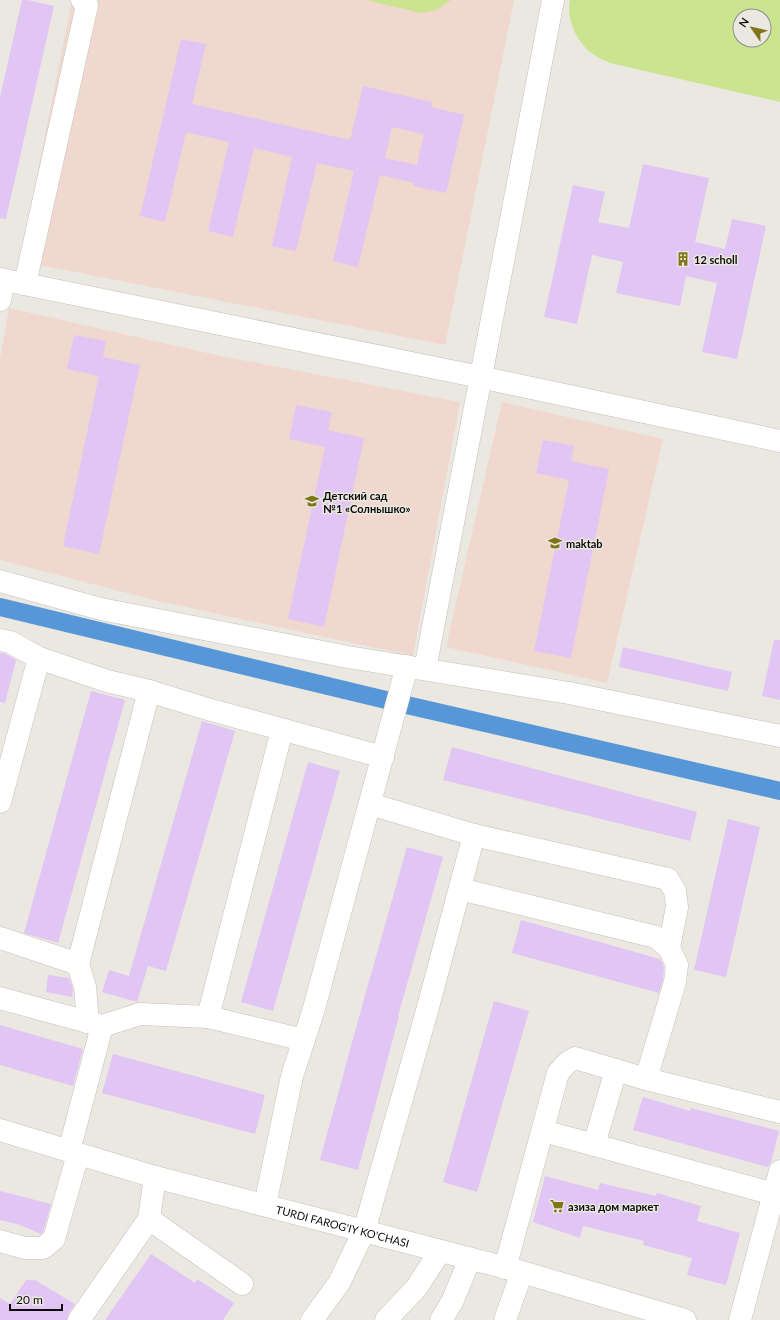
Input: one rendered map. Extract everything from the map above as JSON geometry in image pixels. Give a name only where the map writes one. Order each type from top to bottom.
[{"type":"street","points":[[82,0],[87,5],[7,286],[480,377],[780,441]]},
{"type":"street","points":[[265,1205],[292,1076],[316,1005],[386,746],[416,668],[480,377],[553,0]]},
{"type":"street","points":[[0,581],[101,609],[348,657],[569,693],[780,736]]},
{"type":"street","points":[[0,640],[10,642],[39,658],[107,681],[149,691],[282,730],[386,746]]},
{"type":"street","points":[[0,802],[39,658]]},
{"type":"street","points":[[0,1241],[25,1248],[42,1248],[54,1239],[74,1153],[95,1024],[78,964],[149,691]]},
{"type":"street","points":[[208,1017],[282,730]]},
{"type":"street","points":[[370,804],[474,835],[668,879],[675,891],[677,908],[669,948]]},
{"type":"street","points":[[312,1320],[339,1283],[364,1231],[427,1010],[474,835]]},
{"type":"street","points":[[460,888],[656,937],[669,948],[677,966],[675,982],[646,1079]]},
{"type":"street","points":[[0,938],[78,964]]},
{"type":"street","points":[[0,998],[95,1024],[140,1014],[208,1017],[304,1040]]},
{"type":"street","points":[[505,1320],[513,1270],[543,1131],[558,1073],[567,1063],[575,1058],[646,1079],[780,1112]]},
{"type":"street","points":[[594,1145],[616,1070]]},
{"type":"street","name":"TURDI FAROG'IY KO'CHASI","points":[[0,1130],[155,1177],[513,1270],[685,1320]]},
{"type":"street","points":[[543,1131],[774,1194]]},
{"type":"street","points":[[740,1320],[780,1172]]},
{"type":"street","points":[[79,1320],[149,1219],[155,1177]]},
{"type":"street","points":[[149,1219],[242,1284]]},
{"type":"street","points":[[386,1320],[417,1287],[440,1251]]},
{"type":"street","points":[[440,1320],[452,1302],[470,1259]]},
{"type":"shaded area","points":[[72,0],[514,0],[445,345],[20,261]]},
{"type":"shaded area","points":[[9,308],[216,355],[460,402],[413,656],[158,601],[0,560],[0,359]]},
{"type":"shaded area","name":"maktab","points":[[502,402],[663,439],[607,683],[446,647]]},
{"type":"green space","points":[[366,0],[451,0],[436,10],[421,13]]},
{"type":"green space","points":[[570,0],[780,0],[780,102],[610,63],[599,58],[582,44],[571,23]]},
{"type":"building","points":[[22,0],[54,6],[6,219],[0,218],[0,97]]},
{"type":"building","points":[[181,39],[206,44],[192,104],[350,140],[363,86],[432,102],[431,107],[464,115],[446,193],[413,186],[414,183],[380,175],[358,267],[333,261],[354,171],[317,163],[296,251],[272,246],[292,157],[254,148],[233,237],[208,231],[229,142],[186,132],[165,222],[140,216]],"holes":[[[392,127],[424,134],[417,165],[385,158]]]},
{"type":"building","name":"12 scholl","points":[[643,164],[709,178],[695,242],[725,249],[732,219],[766,226],[737,359],[702,352],[717,283],[686,276],[680,306],[616,293],[623,262],[592,255],[577,324],[544,317],[573,185],[605,192],[598,222],[629,228]]},
{"type":"building","points":[[74,335],[106,341],[103,357],[140,365],[99,554],[63,546],[99,376],[67,369]]},
{"type":"building","points":[[296,405],[332,412],[328,430],[364,438],[324,627],[288,619],[325,447],[289,439]]},
{"type":"building","points":[[543,440],[574,446],[571,461],[609,469],[571,658],[534,651],[569,480],[536,473]]},
{"type":"building","points":[[774,640],[780,640],[780,700],[762,696]]},
{"type":"building","points":[[623,647],[732,672],[728,691],[619,667]]},
{"type":"building","points":[[0,653],[6,654],[16,660],[5,703],[0,702]]},
{"type":"building","points":[[91,691],[125,700],[58,943],[24,933]]},
{"type":"building","points":[[202,721],[235,731],[166,971],[148,966],[137,1002],[102,992],[109,970],[129,976]]},
{"type":"building","points":[[452,747],[697,812],[690,841],[443,780]]},
{"type":"building","points":[[308,762],[340,771],[273,1011],[241,1002]]},
{"type":"building","points":[[728,819],[760,827],[726,977],[694,970]]},
{"type":"building","points":[[407,847],[443,857],[398,1016],[358,1170],[320,1160]]},
{"type":"building","points":[[521,920],[660,959],[664,967],[663,979],[659,993],[512,953]]},
{"type":"building","points":[[48,975],[69,978],[73,989],[72,997],[46,992]]},
{"type":"building","points":[[494,1001],[529,1011],[477,1192],[443,1182]]},
{"type":"building","points":[[0,1025],[83,1049],[73,1086],[0,1065]]},
{"type":"building","points":[[113,1054],[265,1095],[255,1134],[102,1093]]},
{"type":"building","points":[[643,1097],[690,1111],[691,1108],[779,1131],[771,1162],[768,1167],[633,1130]]},
{"type":"building","points":[[545,1176],[598,1190],[600,1183],[656,1196],[657,1193],[701,1206],[697,1221],[740,1233],[726,1285],[687,1275],[692,1258],[643,1245],[644,1241],[583,1226],[580,1238],[533,1222]]},
{"type":"building","points":[[0,1191],[51,1204],[43,1232],[41,1234],[20,1225],[0,1220]]},
{"type":"building","points":[[151,1254],[195,1283],[197,1279],[234,1303],[223,1320],[105,1320]]},
{"type":"building","points":[[26,1280],[35,1280],[75,1304],[69,1313],[67,1320],[0,1320],[0,1298],[10,1304]]},
{"type":"waterway","points":[[0,607],[411,706],[780,791]]},
{"type":"place","name":"12 scholl","points":[[683,259]]},
{"type":"place","name":"Детский сад №1 «Солнышко»","points":[[312,501]]},
{"type":"place","name":"maktab","points":[[555,543]]},
{"type":"place","name":"азиза дом маркет","points":[[557,1206]]}]
